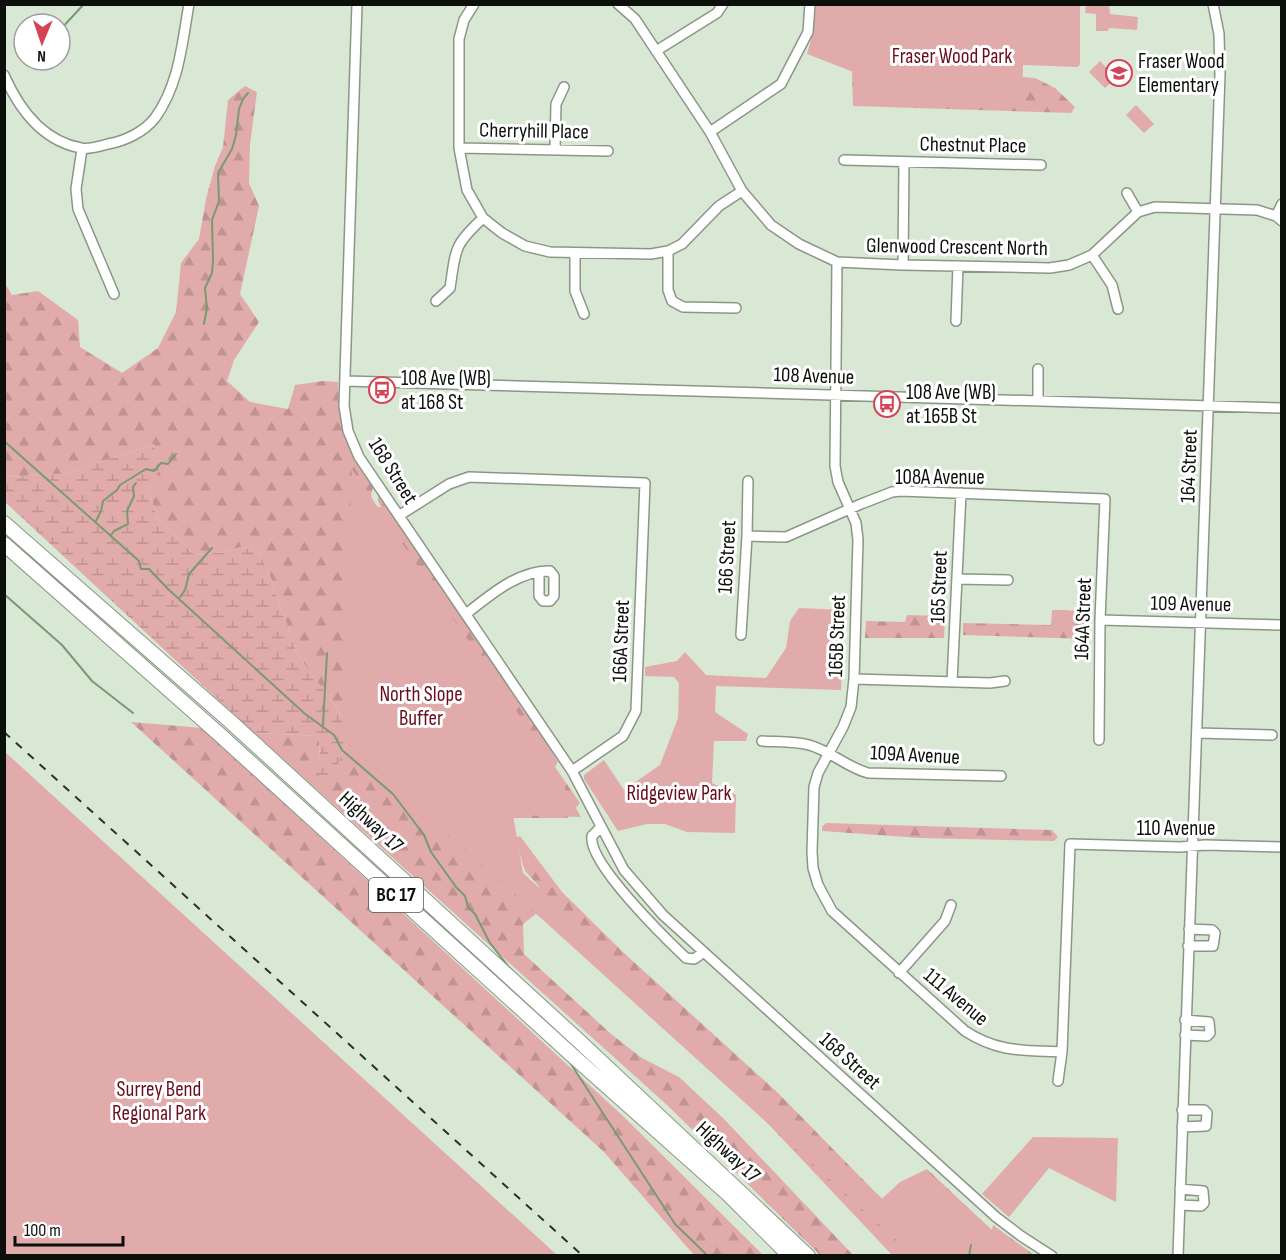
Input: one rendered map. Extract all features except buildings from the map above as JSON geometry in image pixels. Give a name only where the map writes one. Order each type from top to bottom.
[{"type":"highway","name":"Highway 17","points":[[4,523],[231,722],[579,1041],[808,1256]]},
{"type":"highway","name":"Highway 17","points":[[4,544],[219,734],[728,1194],[790,1256]]},
{"type":"street","points":[[4,75],[15,98],[34,125],[59,140],[82,149],[116,143],[134,135],[153,120],[166,99],[176,75],[189,4]]},
{"type":"street","name":"168 Street","points":[[357,4],[344,406],[348,431],[359,457],[572,771],[624,870],[663,915],[973,1196],[1021,1236],[1052,1256]]},
{"type":"street","points":[[474,4],[464,20],[459,39],[459,148],[467,190],[483,218],[502,233],[525,246],[550,252],[651,254],[668,251],[682,244],[719,206],[742,191]]},
{"type":"street","name":"Glenwood Crescent North","points":[[618,4],[635,19],[710,132],[742,191],[771,225],[799,244],[837,262],[1050,268],[1069,265],[1092,255],[1138,212]]},
{"type":"street","points":[[656,51],[717,13],[723,4]]},
{"type":"street","points":[[710,132],[781,84],[808,32],[810,4]]},
{"type":"street","name":"164 Street","points":[[1178,1256],[1220,57],[1219,34],[1213,4]]},
{"type":"street","points":[[555,150],[556,104],[564,87]]},
{"type":"street","name":"Cherryhill Place","points":[[459,148],[608,151]]},
{"type":"street","points":[[82,149],[76,189],[78,209],[114,294]]},
{"type":"street","name":"Chestnut Place","points":[[844,160],[1041,165]]},
{"type":"street","name":"Chestnut Place","points":[[903,265],[904,162]]},
{"type":"street","points":[[1127,193],[1138,212],[1155,207],[1257,210],[1279,218],[1281,204]]},
{"type":"street","points":[[436,301],[450,288],[456,250],[463,237],[483,218]]},
{"type":"street","points":[[668,251],[668,290],[672,301],[683,307],[736,308]]},
{"type":"street","points":[[575,253],[575,291],[584,314]]},
{"type":"street","points":[[1092,255],[1112,285],[1118,309]]},
{"type":"street","name":"165B Street","points":[[837,262],[835,466],[838,482],[856,523],[859,551],[854,679],[851,707],[818,773],[814,787],[813,868],[818,885],[832,911],[900,973]]},
{"type":"street","points":[[956,321],[958,266]]},
{"type":"street","points":[[1038,369],[1038,400]]},
{"type":"street","name":"108 Avenue","points":[[346,381],[1281,408]]},
{"type":"street","name":"166A Street","points":[[400,515],[449,484],[469,477],[645,483],[636,711],[623,736],[572,771]]},
{"type":"street","name":"166 Street","points":[[741,635],[748,481]]},
{"type":"street","name":"108A Avenue","points":[[747,536],[786,537],[892,492],[1105,499]]},
{"type":"street","name":"165 Street","points":[[952,682],[961,493]]},
{"type":"street","name":"164A Street","points":[[1099,740],[1100,620],[1105,499]]},
{"type":"street","points":[[466,614],[521,575],[539,574]]},
{"type":"street","points":[[957,579],[1008,580]]},
{"type":"street","name":"109 Avenue","points":[[1100,620],[1281,625]]},
{"type":"street","points":[[854,679],[990,683],[1005,681]]},
{"type":"street","points":[[1197,733],[1272,735]]},
{"type":"street","name":"109A Avenue","points":[[762,741],[808,745],[828,753],[854,769],[868,773],[1001,776]]},
{"type":"street","points":[[601,827],[592,836],[592,847],[643,917],[686,958],[693,959],[704,952]]},
{"type":"street","name":"110 Avenue","points":[[1062,1052],[1070,844],[1180,848],[1193,846],[1281,847]]},
{"type":"street","points":[[900,973],[945,921],[951,905]]},
{"type":"street","points":[[1188,946],[1213,946],[1215,933],[1212,930],[1189,929]]},
{"type":"street","name":"111 Avenue","points":[[900,973],[965,1031],[982,1042],[1005,1049],[1062,1052]]},
{"type":"street","points":[[1185,1020],[1209,1022],[1210,1034],[1208,1036],[1185,1035]]},
{"type":"street","points":[[1058,1081],[1062,1052]]},
{"type":"street","points":[[1182,1110],[1204,1110],[1207,1113],[1206,1126],[1182,1126]]},
{"type":"street","points":[[1180,1189],[1201,1190],[1204,1198],[1201,1206],[1180,1205]]},
{"type":"green space","name":"Fraser Wood Park","points":[[816,5],[1080,5],[1080,64],[1078,67],[1023,65],[1022,108],[857,105],[856,73],[807,54],[813,33]]},
{"type":"green space","points":[[1086,5],[1109,5],[1110,14],[1138,17],[1137,30],[1109,28],[1108,31],[1096,31],[1096,14],[1085,13]]},
{"type":"green space","points":[[1100,61],[1116,78],[1105,88],[1089,72]]},
{"type":"green space","points":[[856,64],[1035,78],[1055,88],[1075,107],[1071,113],[853,106],[852,74]]},
{"type":"green space","points":[[245,86],[257,92],[250,144],[249,183],[259,206],[240,294],[259,322],[234,360],[227,381],[250,402],[288,409],[295,385],[323,381],[338,382],[342,426],[357,462],[373,488],[371,495],[374,507],[381,507],[378,495],[539,731],[558,762],[555,767],[580,803],[567,818],[498,818],[537,913],[523,924],[524,954],[611,1034],[642,1058],[679,1077],[723,1118],[853,1255],[820,1255],[667,1105],[254,733],[319,736],[320,762],[342,754],[352,736],[338,710],[297,654],[269,573],[259,552],[241,547],[226,552],[195,555],[158,519],[148,490],[158,471],[154,444],[63,474],[5,477],[4,282],[12,295],[38,291],[78,320],[80,347],[122,373],[158,348],[176,312],[181,263],[199,239],[206,199],[223,147],[228,100]]},
{"type":"green space","points":[[1136,105],[1154,124],[1144,133],[1126,115]]},
{"type":"green space","points":[[154,444],[159,471],[148,490],[158,519],[195,555],[226,552],[241,547],[259,552],[269,573],[297,654],[338,710],[352,736],[332,779],[320,778],[316,770],[320,762],[319,736],[254,733],[5,502],[4,477],[63,474]]},
{"type":"green space","name":"North Slope Buffer","points":[[352,469],[525,724],[581,817],[513,815],[523,873],[882,1199],[900,1182],[926,1170],[991,1229],[1026,1255],[913,1255],[342,738]]},
{"type":"green space","name":"Ridgeview Park","points":[[799,608],[844,610],[841,690],[716,686],[715,712],[748,734],[746,741],[714,741],[712,783],[736,795],[735,833],[687,832],[665,824],[647,824],[618,831],[584,779],[584,775],[604,760],[624,790],[660,765],[678,718],[679,683],[674,677],[645,676],[645,667],[677,661],[685,652],[706,675],[766,678],[786,648],[790,621]]},
{"type":"green space","points":[[1052,610],[1091,611],[1090,639],[963,635],[963,623],[1051,625]]},
{"type":"green space","points":[[907,615],[945,616],[944,638],[865,638],[866,621],[905,622]]},
{"type":"green space","points":[[131,722],[202,728],[624,1117],[763,1255],[694,1255],[604,1152]]},
{"type":"green space","name":"Surrey Bend Regional Park","points":[[4,751],[557,1255],[5,1255]]},
{"type":"green space","points":[[826,823],[1052,830],[1058,837],[1054,841],[920,838],[822,831]]},
{"type":"green space","points":[[520,836],[562,892],[624,953],[777,1092],[882,1199],[901,1182],[927,1169],[982,1221],[979,1231],[1008,1255],[892,1255],[756,1111],[554,917],[538,885],[525,871],[515,838]]},
{"type":"green space","points":[[1033,1137],[1118,1138],[1116,1202],[1049,1168],[1009,1217],[982,1194]]},
{"type":"green space","points":[[993,1225],[1034,1255],[1022,1255],[992,1230]]},
{"type":"waterway","points":[[72,17],[84,4]]},
{"type":"waterway","points":[[204,324],[207,308],[205,288],[212,273],[213,261],[212,220],[219,201],[218,173],[232,149],[239,109],[248,93]]},
{"type":"waterway","points":[[4,441],[139,561],[141,569],[149,569],[304,713],[334,735],[342,750],[393,794],[424,835],[431,852],[465,896],[468,907],[475,914],[490,943],[511,970]]},
{"type":"waterway","points":[[96,521],[103,501],[120,485],[146,469],[154,471],[161,463],[168,464],[176,454]]},
{"type":"waterway","points":[[111,535],[128,524],[127,511],[134,496],[133,487],[136,483]]},
{"type":"waterway","points":[[180,597],[185,590],[189,574],[212,548]]},
{"type":"waterway","points":[[4,594],[62,645],[92,681],[133,713]]},
{"type":"waterway","points":[[323,725],[327,653]]},
{"type":"waterway","points":[[536,1010],[543,1021]]},
{"type":"waterway","points":[[569,1061],[675,1224],[708,1256]]},
{"type":"waterway","points":[[969,1256],[971,1245]]},
{"type":"railway","points":[[4,732],[583,1256]]},
{"type":"place","name":"Fraser Wood Elementary","points":[[1119,73]]},
{"type":"place","name":"108 Ave (WB) at 168 St","points":[[382,390]]},
{"type":"place","name":"108 Ave (WB) at 165B St","points":[[887,404]]}]
